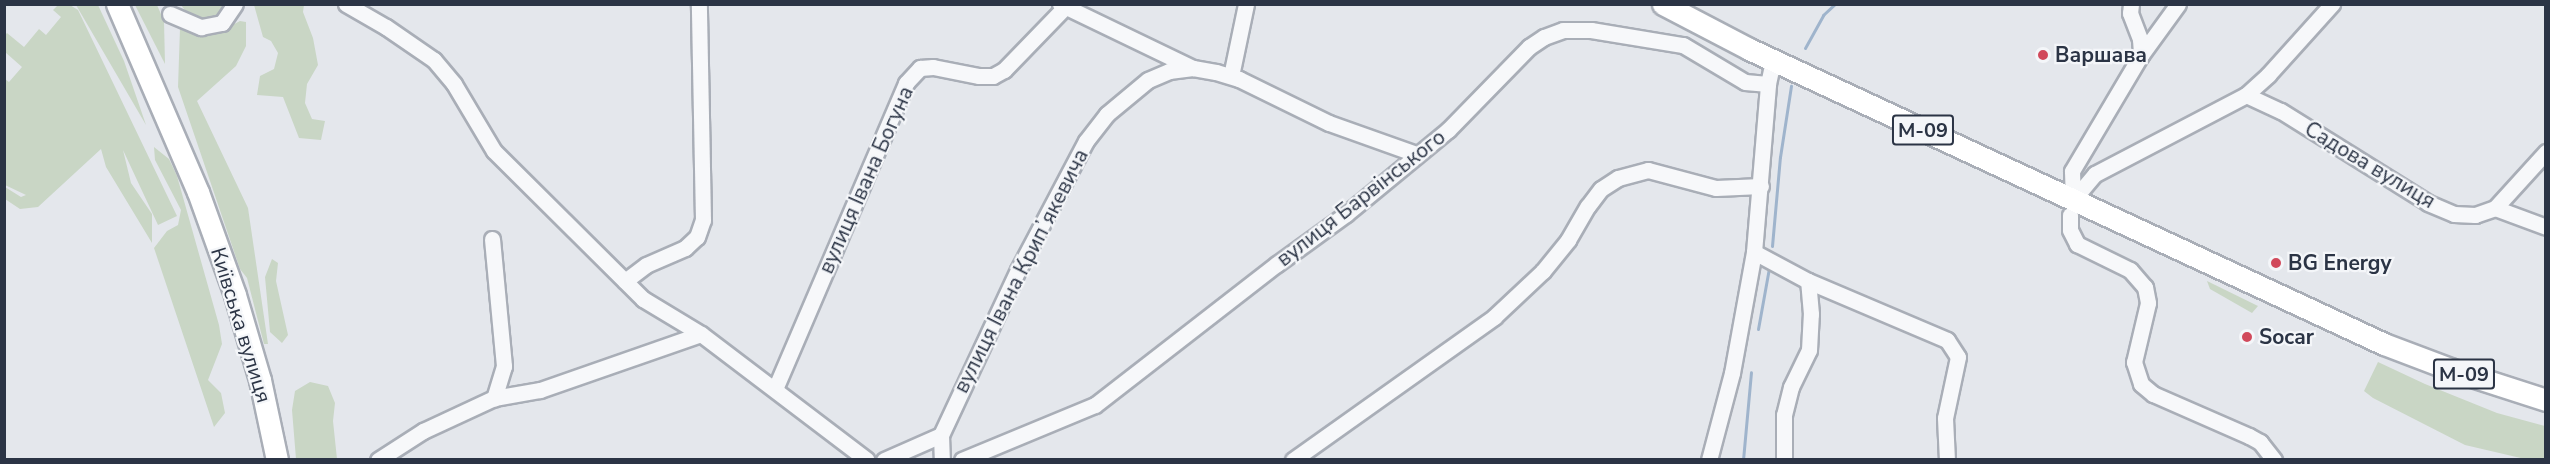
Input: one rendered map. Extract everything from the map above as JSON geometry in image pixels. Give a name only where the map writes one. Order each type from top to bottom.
[{"type":"highway","name":"Київська вулиця","points":[[117,4],[198,192],[244,325],[277,459]]},
{"type":"highway","name":"М-09","points":[[1670,6],[1773,60],[2072,208],[2384,344],[2450,369],[2546,400]]},
{"type":"street","points":[[170,14],[201,27],[222,23],[235,4]]},
{"type":"street","points":[[345,4],[434,60],[454,84],[494,150],[579,232],[643,299],[701,334],[867,459]]},
{"type":"street","points":[[625,281],[646,265],[685,248],[697,237],[703,220],[699,4]]},
{"type":"street","points":[[1231,76],[1246,4]]},
{"type":"street","points":[[2132,4],[2130,13],[2140,39],[2141,55]]},
{"type":"street","points":[[2178,4],[2141,55],[2072,171],[2070,230],[2077,244],[2130,270],[2145,287],[2147,310],[2134,362],[2141,384],[2154,394],[2249,435],[2260,442],[2274,459]]},
{"type":"street","points":[[2072,208],[2095,174],[2246,95],[2268,75],[2332,4]]},
{"type":"street","name":"вулиця Івана Крипʼякевича","points":[[1063,6],[1193,68],[1231,76],[1329,123],[1416,154]]},
{"type":"street","name":"вулиця Івана Богуна","points":[[775,389],[906,83],[920,68],[933,67],[979,76],[993,76],[1004,70],[1063,6]]},
{"type":"street","name":"вулиця Барвінського","points":[[962,459],[1095,405],[1277,264],[1346,214],[1416,154],[1448,130],[1529,47],[1563,30],[1592,30],[1683,45],[1745,82],[1768,84]]},
{"type":"street","points":[[1708,459],[1732,373],[1754,252],[1768,84],[1773,60]]},
{"type":"street","name":"вулиця Івана Крипʼякевича","points":[[941,435],[1023,260],[1086,141],[1107,114],[1148,80],[1169,71],[1193,68]]},
{"type":"street","name":"Садова вулиця","points":[[2246,95],[2281,111],[2428,203],[2454,214],[2475,215],[2495,208]]},
{"type":"street","points":[[2546,152],[2495,208],[2546,227]]},
{"type":"street","points":[[1293,459],[1494,317],[1543,271],[1568,240],[1601,189],[1618,178],[1648,170],[1716,188],[1761,186]]},
{"type":"street","points":[[492,238],[504,366],[494,398]]},
{"type":"street","points":[[1754,252],[1808,281],[1947,340],[1958,357],[1945,418],[1947,459]]},
{"type":"street","points":[[1784,459],[1784,416],[1791,387],[1809,350],[1811,314],[1808,281]]},
{"type":"street","points":[[378,459],[423,430],[494,398],[540,390],[701,334]]},
{"type":"street","points":[[884,459],[941,435],[942,459]]},
{"type":"green space","points":[[58,5],[70,5],[78,10],[177,216],[158,225],[123,150],[131,183],[152,214],[152,243],[106,167],[101,149],[38,207],[20,209],[5,199],[5,187],[21,197],[26,195],[5,185],[5,79],[9,82],[22,67],[5,52],[5,35],[7,33],[24,47],[39,29],[46,35],[61,17],[53,10]]},
{"type":"green space","points":[[76,5],[98,5],[124,61],[146,125]]},
{"type":"green space","points":[[135,5],[157,5],[164,21],[165,64]]},
{"type":"green space","points":[[181,5],[230,5],[219,20],[204,23],[190,17]]},
{"type":"green space","points":[[254,5],[304,5],[303,12],[313,38],[318,65],[307,84],[305,103],[312,119],[325,121],[321,140],[299,138],[283,97],[257,95],[260,76],[274,69],[278,53],[271,41],[263,37]]},
{"type":"green space","points":[[240,21],[246,22],[246,46],[236,66],[197,101],[248,208],[268,344],[264,344],[247,278],[240,269],[178,87],[180,28],[184,27],[204,34],[223,30]]},
{"type":"green space","points":[[154,147],[169,159],[177,176],[219,325],[222,344],[208,380],[221,393],[225,413],[214,427],[154,248],[167,231],[178,225],[181,210],[155,160]]},
{"type":"green space","points":[[272,259],[278,263],[276,281],[288,335],[282,343],[270,332],[265,277]]},
{"type":"green space","points":[[2207,281],[2258,306],[2252,313],[2210,289]]},
{"type":"green space","points":[[2378,362],[2497,413],[2545,426],[2545,459],[2525,459],[2465,445],[2373,398],[2364,391]]},
{"type":"green space","points":[[310,382],[328,386],[335,403],[333,421],[337,459],[296,459],[292,410],[295,391]]},
{"type":"waterway","points":[[1805,48],[1823,15],[1835,4]]},
{"type":"waterway","points":[[1772,246],[1780,157],[1791,86]]},
{"type":"waterway","points":[[1758,329],[1769,268]]},
{"type":"waterway","points":[[1743,460],[1751,372]]},
{"type":"place","name":"Варшава","points":[[2043,55]]},
{"type":"place","name":"BG Energy","points":[[2276,263]]},
{"type":"place","name":"Socar","points":[[2247,337]]}]
